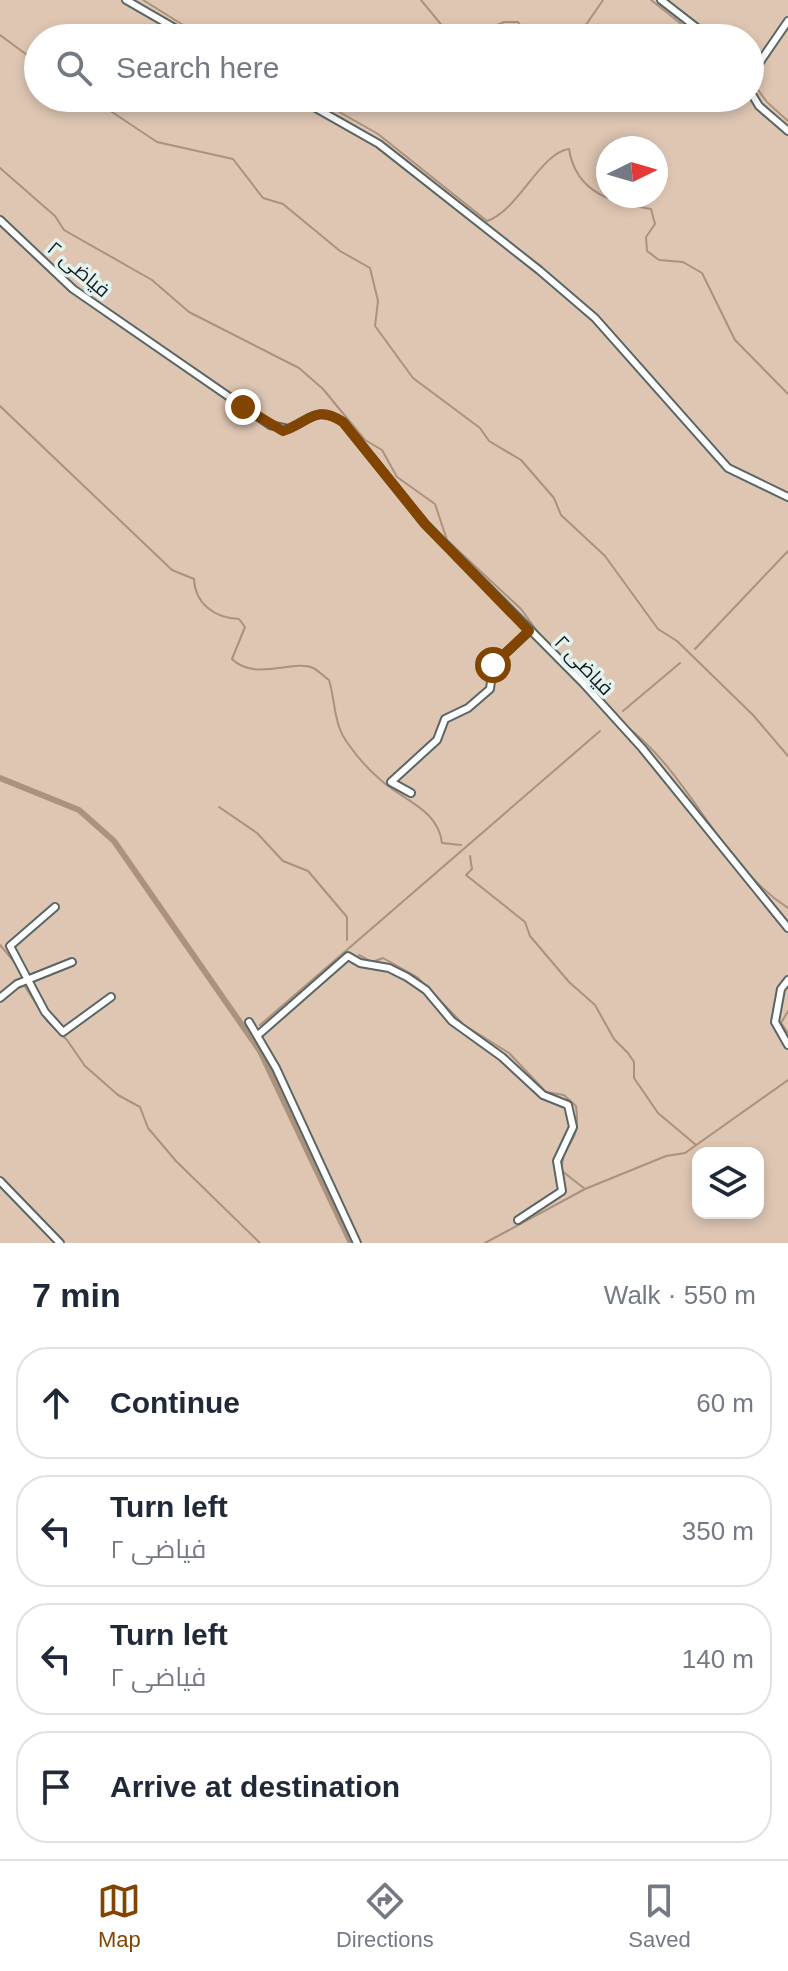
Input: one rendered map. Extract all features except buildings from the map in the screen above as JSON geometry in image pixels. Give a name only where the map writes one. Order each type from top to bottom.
[{"type":"street","points":[[126,0],[168,24]]},
{"type":"street","points":[[661,0],[692,24]]},
{"type":"street","points":[[764,55],[788,21]]},
{"type":"street","points":[[764,110],[788,131]]},
{"type":"street","points":[[323,112],[379,144],[539,270],[595,318],[728,468],[788,497]]},
{"type":"street","name":"فیاضی ۲","points":[[0,220],[73,289],[270,425],[283,431],[317,413],[328,412],[343,422],[425,524],[642,748],[788,928]]},
{"type":"street","points":[[411,793],[391,782],[437,740],[445,719],[468,708],[490,689],[493,665],[529,631]]},
{"type":"street","points":[[55,907],[10,946],[24,982],[63,1032],[111,997]]},
{"type":"street","points":[[258,1035],[348,956],[360,963],[389,968],[426,990],[460,1028],[502,1057],[543,1095],[568,1105],[572,1112],[573,1127],[557,1161],[562,1191],[518,1220]]},
{"type":"street","points":[[0,998],[24,982],[72,962]]},
{"type":"street","points":[[788,980],[781,989],[775,1022],[788,1045]]},
{"type":"street","points":[[249,1022],[357,1243]]},
{"type":"street","points":[[0,1181],[60,1243]]},
{"type":"shaded area","points":[[0,0],[788,0],[788,1243],[0,1243]]},
{"type":"waterway","points":[[143,0],[182,24]]},
{"type":"waterway","points":[[421,0],[441,24]]},
{"type":"waterway","points":[[587,24],[603,0]]},
{"type":"waterway","points":[[651,0],[681,24]]},
{"type":"waterway","points":[[500,24],[519,24]]},
{"type":"waterway","points":[[0,35],[24,53]]},
{"type":"waterway","points":[[764,98],[788,121]]},
{"type":"waterway","points":[[112,112],[157,142],[233,159],[263,198],[283,204],[340,251],[370,268],[378,301],[375,326],[413,378],[480,428],[489,441],[521,460],[554,498],[561,515],[605,556],[658,629],[677,641],[753,715],[788,756]]},
{"type":"waterway","points":[[340,112],[378,134],[487,221],[509,206],[548,160],[569,149],[573,164],[588,186],[611,199],[651,209],[655,224],[646,237],[647,251],[659,260],[683,262],[702,273],[735,340],[788,394]]},
{"type":"waterway","points":[[0,168],[55,216],[64,230],[152,280],[189,312],[299,368],[323,389],[365,440],[382,450],[397,477],[435,504],[447,540],[521,609],[543,639]]},
{"type":"waterway","points":[[0,406],[172,570],[194,579],[198,596],[208,608],[222,616],[239,619],[245,627],[232,659],[252,669],[305,666],[315,669],[329,680],[340,730],[356,755],[383,782],[427,814],[434,822],[442,843],[461,845]]},
{"type":"waterway","points":[[695,649],[788,551]]},
{"type":"waterway","points":[[564,660],[592,680],[603,700]]},
{"type":"waterway","points":[[623,711],[680,663]]},
{"type":"waterway","points":[[626,726],[669,769],[743,868],[764,890],[788,908]]},
{"type":"waterway","points":[[260,1025],[600,731]]},
{"type":"waterway","points":[[0,778],[79,810],[114,841],[260,1051],[351,1243]]},
{"type":"waterway","points":[[219,807],[257,833],[283,861],[308,871],[347,917],[347,940]]},
{"type":"waterway","points":[[470,856],[472,869],[466,875],[525,922],[530,936],[569,982],[595,1005],[614,1039],[634,1062],[634,1078],[658,1113],[696,1145]]},
{"type":"waterway","points":[[0,945],[16,964]]},
{"type":"waterway","points":[[359,955],[372,962],[383,958],[417,977],[464,1025],[509,1053],[546,1092],[564,1095],[576,1106],[576,1129],[565,1154],[562,1171],[585,1189]]},
{"type":"waterway","points":[[24,985],[47,1021],[67,1040],[85,1066],[118,1095],[140,1107],[148,1128],[176,1161],[260,1243]]},
{"type":"waterway","points":[[788,1011],[781,1023],[788,1033]]},
{"type":"waterway","points":[[485,1243],[585,1189],[666,1156],[685,1153],[788,1080]]},
{"type":"route","points":[[243,407],[283,431],[317,413],[328,412],[343,422],[425,524],[529,631],[493,665]]}]
